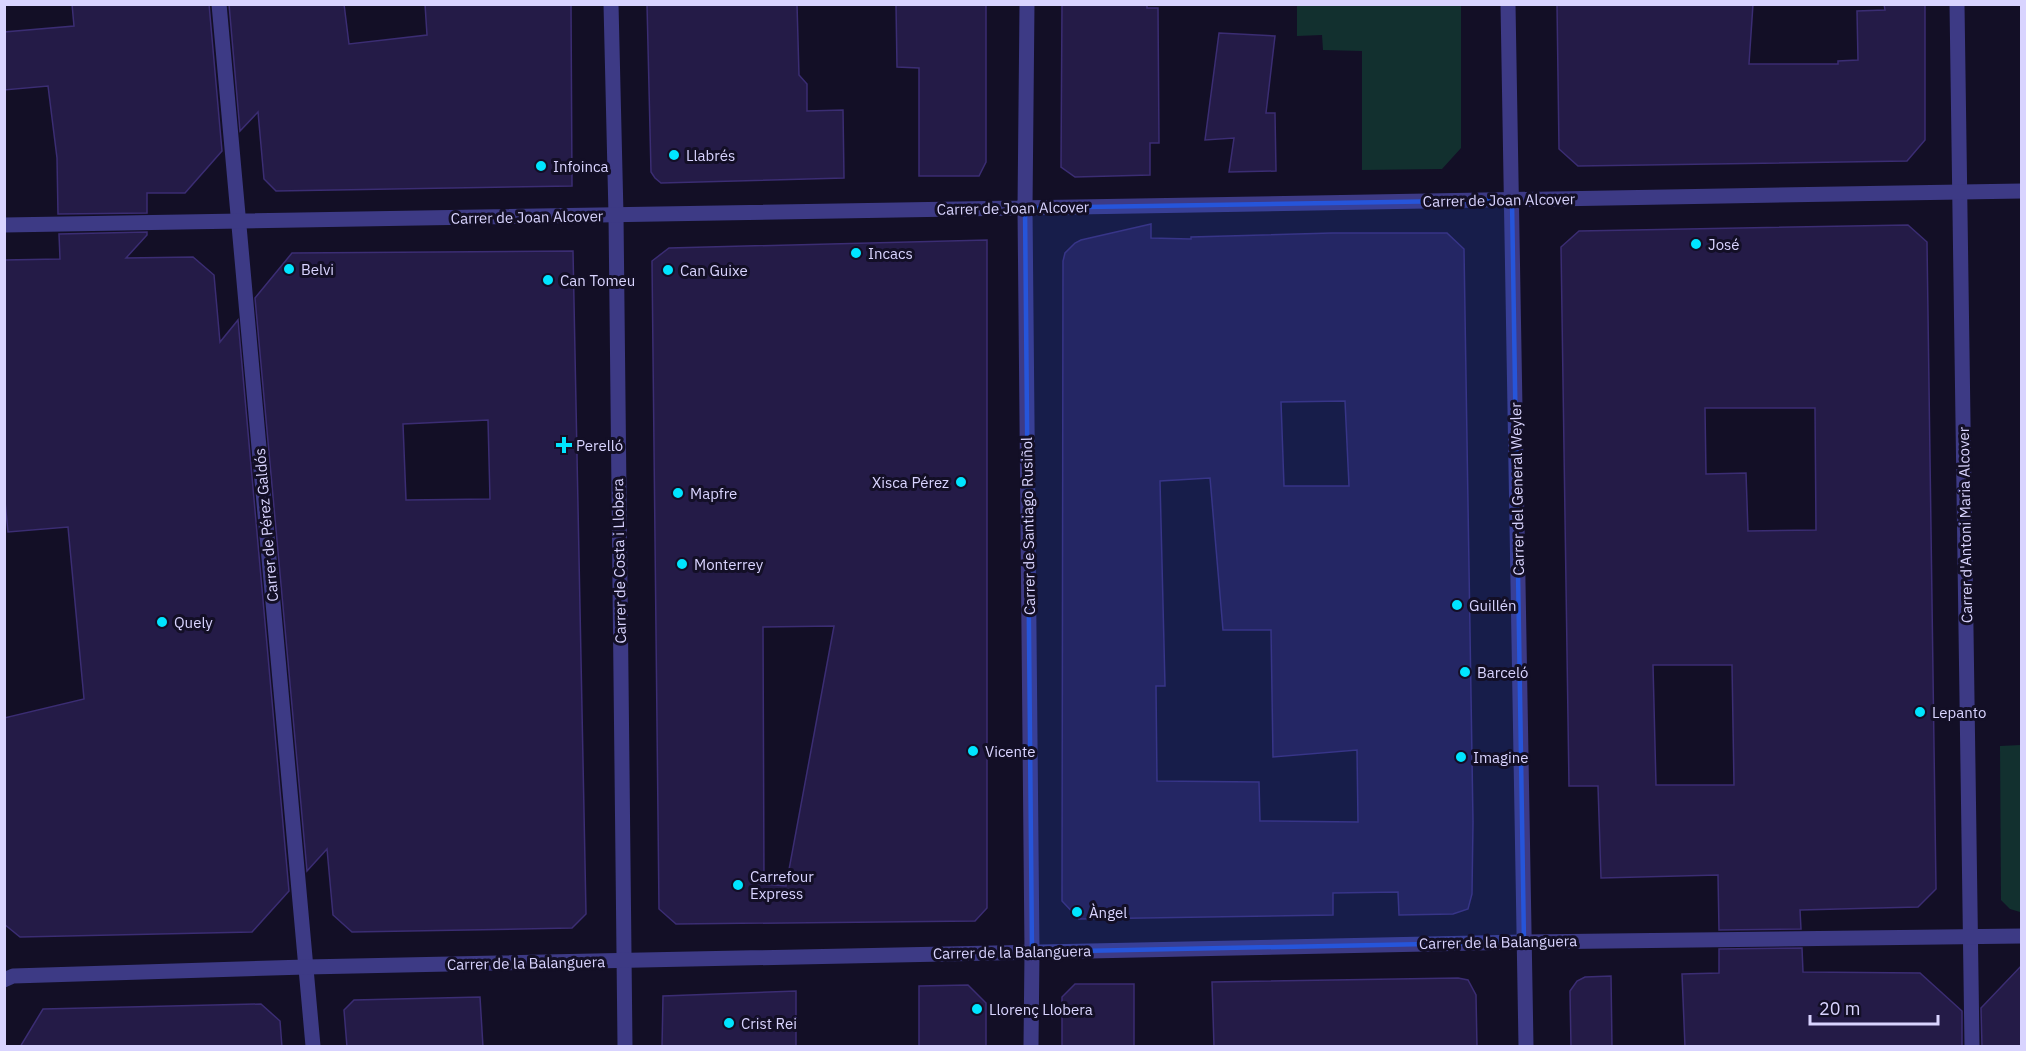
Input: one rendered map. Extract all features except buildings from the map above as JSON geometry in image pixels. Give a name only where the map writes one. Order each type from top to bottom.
[{"type":"street","name":"Carrer de Pérez Galdós","points":[[219,4],[313,1047]]},
{"type":"street","name":"Carrer de Costa i Llobera","points":[[611,4],[616,215],[625,1047]]},
{"type":"street","name":"Carrer de Santiago Rusiñol","points":[[1027,4],[1025,208],[1031,1047]]},
{"type":"street","name":"Carrer del General Weyler","points":[[1508,4],[1526,1047]]},
{"type":"street","name":"Carrer d'Antoni Maria Alcover","points":[[1957,4],[1972,1047]]},
{"type":"street","name":"Carrer de Joan Alcover","points":[[4,225],[2022,191]]},
{"type":"street","name":"Carrer de la Balanguera","points":[[4,980],[13,976],[306,968],[1032,952],[1524,942],[2022,936]]},
{"type":"highlighted area","points":[[1512,200],[1524,942],[1032,952],[1025,208]]},
{"type":"green space","points":[[1297,5],[1461,5],[1461,148],[1442,169],[1362,170],[1362,51],[1323,50],[1322,35],[1297,36]]},
{"type":"green space","points":[[2021,745],[2022,912],[2020,912],[2010,909],[2001,900],[2000,746]]},
{"type":"place","name":"Llabrés","points":[[674,155]]},
{"type":"place","name":"Infoinca","points":[[541,166]]},
{"type":"place","name":"José","points":[[1696,244]]},
{"type":"place","name":"Incacs","points":[[856,253]]},
{"type":"place","name":"Belvi","points":[[289,269]]},
{"type":"place","name":"Can Guixe","points":[[668,270]]},
{"type":"place","name":"Can Tomeu","points":[[548,280]]},
{"type":"place","name":"Perelló","points":[[564,445]]},
{"type":"place","name":"Xisca Pérez","points":[[961,482]]},
{"type":"place","name":"Mapfre","points":[[678,493]]},
{"type":"place","name":"Monterrey","points":[[682,564]]},
{"type":"place","name":"Guillén","points":[[1457,605]]},
{"type":"place","name":"Quely","points":[[162,622]]},
{"type":"place","name":"Barceló","points":[[1465,672]]},
{"type":"place","name":"Lepanto","points":[[1920,712]]},
{"type":"place","name":"Vicente","points":[[973,751]]},
{"type":"place","name":"Imagine","points":[[1461,757]]},
{"type":"place","name":"Carrefour Express","points":[[738,885]]},
{"type":"place","name":"Àngel","points":[[1077,912]]},
{"type":"place","name":"Llorenç Llobera","points":[[977,1009]]},
{"type":"place","name":"Crist Rei","points":[[729,1023]]}]
